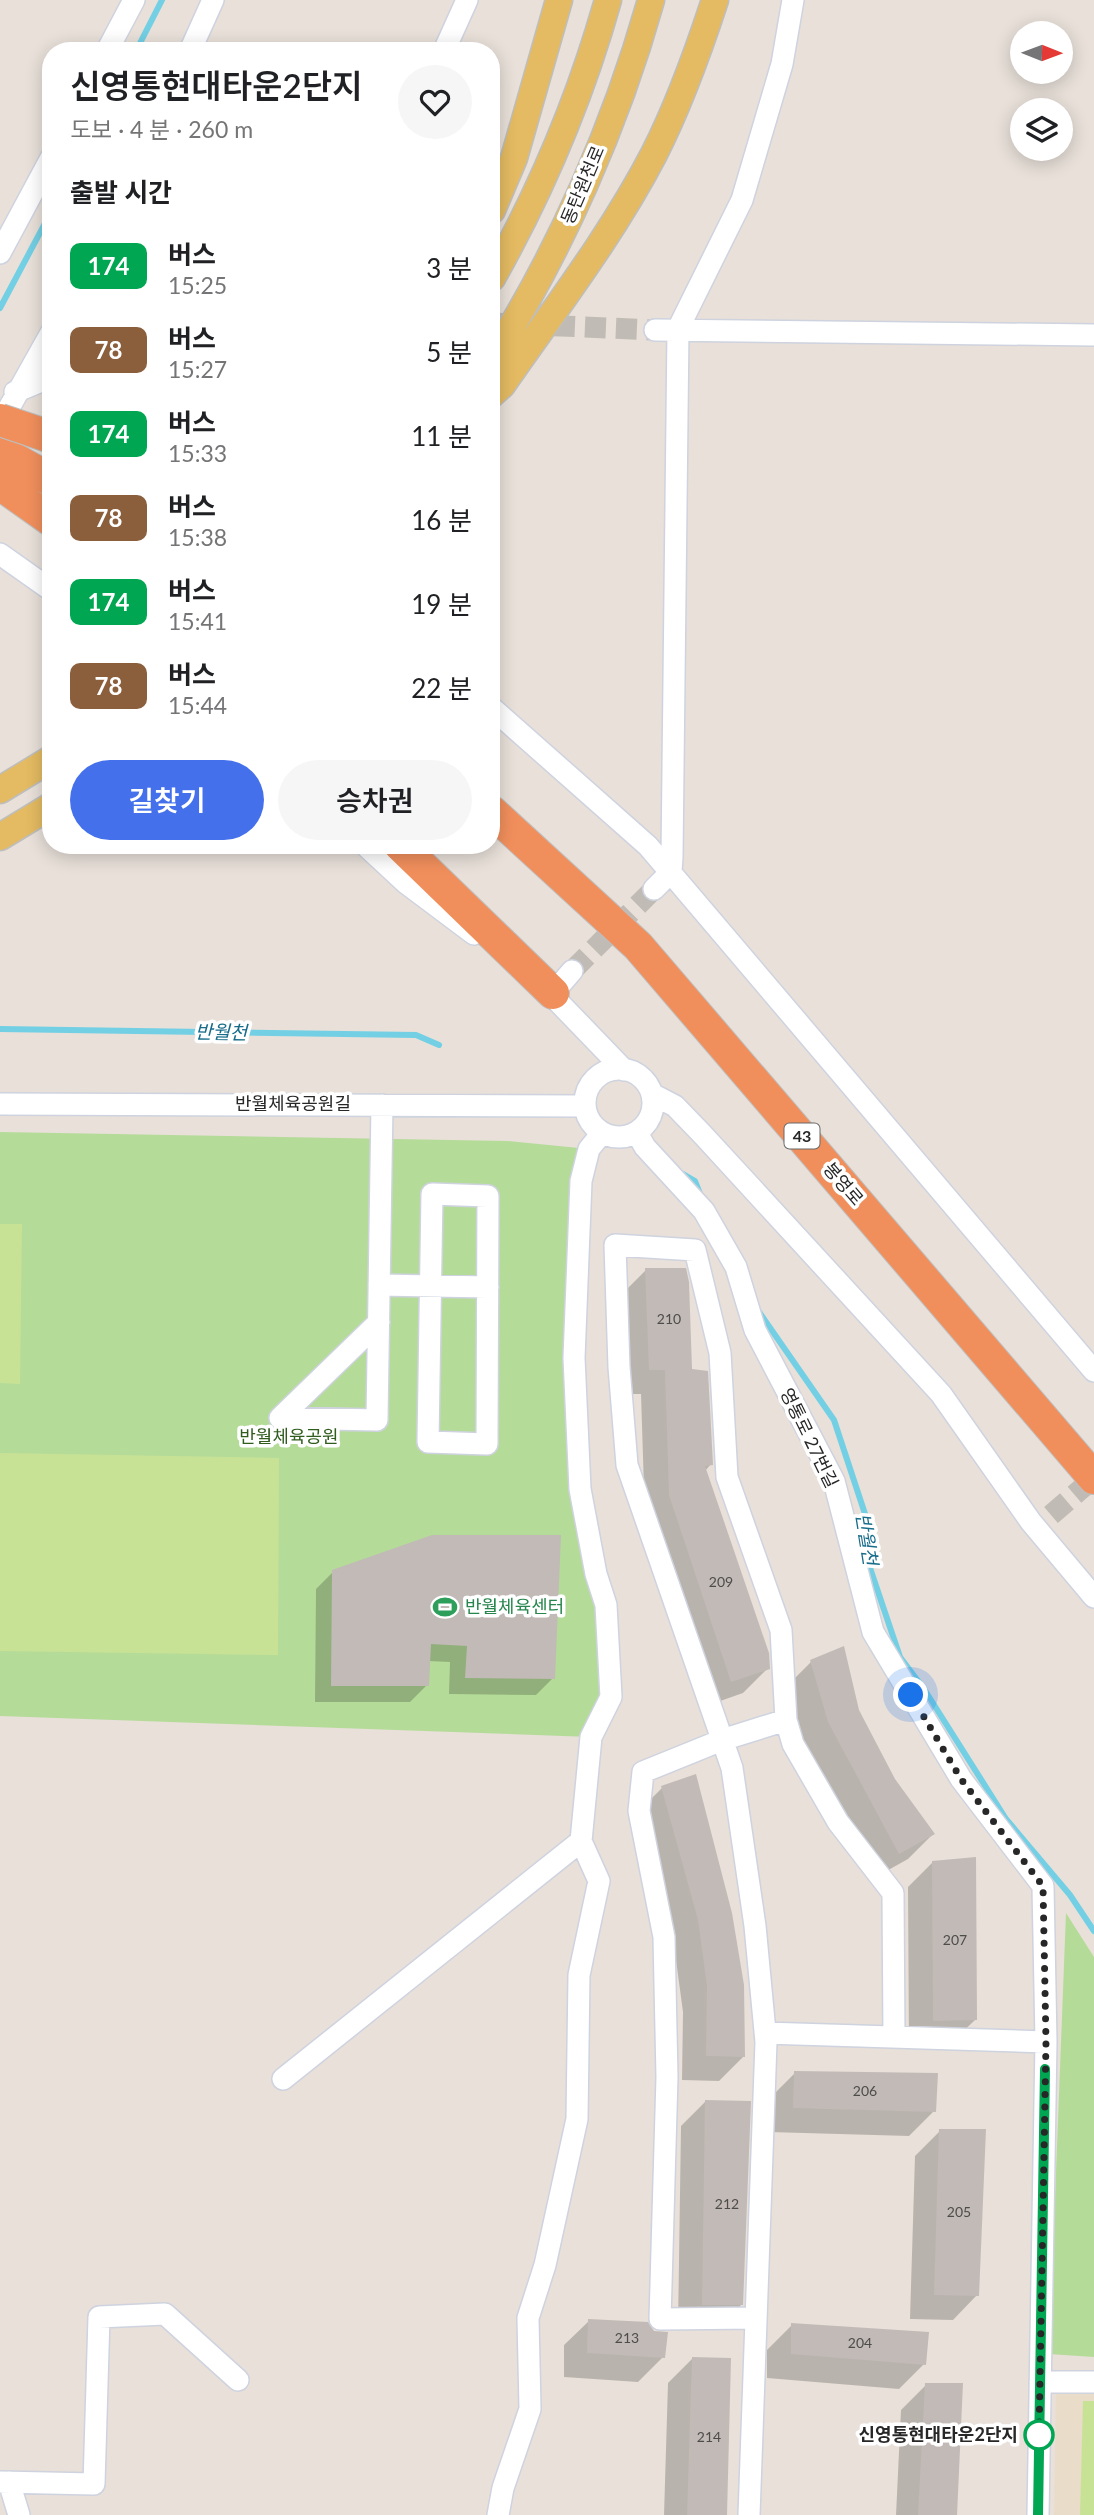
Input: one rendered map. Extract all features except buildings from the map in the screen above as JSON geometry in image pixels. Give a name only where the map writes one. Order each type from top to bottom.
[{"type":"highway","points":[[0,422],[42,434]]},
{"type":"highway","points":[[0,451],[42,475]]},
{"type":"highway","points":[[6,490],[42,514]]},
{"type":"highway","name":"봉영로","points":[[500,819],[638,946],[1094,1478]]},
{"type":"highway","points":[[411,854],[563,982]]},
{"type":"main road","points":[[500,191],[514,158],[559,0]]},
{"type":"main road","points":[[500,264],[523,223],[570,112],[608,0]]},
{"type":"main road","name":"동탄원천로","points":[[500,345],[565,227],[612,115],[651,0]]},
{"type":"main road","points":[[500,388],[609,230],[654,153],[699,50],[715,0]]},
{"type":"main road","points":[[0,790],[42,764]]},
{"type":"main road","points":[[0,837],[42,811]]},
{"type":"street","points":[[112,42],[134,0]]},
{"type":"street","points":[[194,42],[213,0]]},
{"type":"street","points":[[448,42],[467,0]]},
{"type":"street","points":[[654,889],[671,873],[678,329],[742,200],[782,64],[793,0]]},
{"type":"street","points":[[0,253],[42,175]]},
{"type":"street","points":[[655,330],[1094,335]]},
{"type":"street","points":[[0,422],[42,349]]},
{"type":"street","points":[[15,392],[42,381]]},
{"type":"street","points":[[0,554],[42,584]]},
{"type":"street","points":[[500,715],[648,846],[1094,1371]]},
{"type":"street","points":[[375,854],[406,883],[563,982],[624,1070],[644,1080],[652,1094],[674,1106],[703,1135],[941,1394],[1041,1518],[1094,1597]]},
{"type":"street","points":[[624,1070],[609,1071],[596,1079],[587,1091],[585,1106],[590,1121],[602,1133],[619,1138],[637,1133],[649,1120],[652,1094]]},
{"type":"street","name":"반월체육공원길","points":[[0,1104],[585,1106]]},
{"type":"street","points":[[379,1322],[280,1418],[377,1420],[379,1322],[382,1105]]},
{"type":"street","points":[[498,2515],[503,2488],[530,2409],[528,2319],[545,2265],[577,2119],[579,1975],[599,1881],[580,1841],[591,1737],[611,1697],[607,1605],[596,1574],[580,1489],[574,1358],[581,1181],[589,1149],[602,1133]]},
{"type":"street","name":"영통로 27번길","points":[[637,1133],[645,1147],[704,1211],[736,1267],[755,1330],[834,1481],[873,1632],[961,1779],[1043,1886],[1046,2042],[1040,2382]]},
{"type":"street","points":[[432,1194],[488,1196],[488,1287],[487,1444],[428,1442],[432,1194]]},
{"type":"street","points":[[749,2515],[765,2033],[753,1913],[732,1768],[628,1465],[619,1367],[615,1245],[695,1250],[720,1353],[727,1477],[781,1630],[786,1720],[793,1744],[838,1822],[893,1893],[894,2037]]},
{"type":"street","points":[[379,1285],[488,1287]]},
{"type":"street","points":[[756,2319],[660,2319],[667,2077],[664,1937],[639,1811],[643,1772],[722,1740],[786,1720]]},
{"type":"street","points":[[284,2079],[580,1841]]},
{"type":"street","points":[[765,2033],[1046,2042]]},
{"type":"street","points":[[19,2515],[4,2482],[94,2484],[99,2317],[165,2314],[238,2381]]},
{"type":"street","points":[[1038,2515],[1040,2382],[1094,2382]]},
{"type":"shaded area","points":[[1056,2389],[1094,2390],[1094,2515],[1054,2515]]},
{"type":"green space","name":"반월체육공원","points":[[0,1132],[507,1141],[589,1149],[574,1358],[611,1697],[591,1737],[0,1716]]},
{"type":"green space","points":[[0,1224],[22,1224],[20,1384],[0,1383]]},
{"type":"green space","points":[[0,1453],[279,1458],[278,1655],[0,1651]]},
{"type":"green space","points":[[1066,1913],[1094,1957],[1094,2357],[1049,2354]]},
{"type":"green space","points":[[1083,2401],[1094,2401],[1094,2515],[1080,2515]]},
{"type":"waterway","points":[[141,42],[162,0]]},
{"type":"waterway","points":[[0,308],[42,229]]},
{"type":"waterway","name":"반월천","points":[[0,1029],[416,1035],[439,1045]]},
{"type":"waterway","name":"반월천","points":[[683,1174],[695,1181],[701,1196]]},
{"type":"waterway","name":"반월천","points":[[757,1309],[834,1420],[869,1526],[869,1565],[900,1657],[924,1689],[1006,1819],[1070,1895],[1094,1931]]},
{"type":"tunnel","points":[[500,323],[655,330]]},
{"type":"tunnel","points":[[572,971],[654,889]]},
{"type":"tunnel","points":[[1051,1515],[1094,1478]]},
{"type":"bus line","name":"174","points":[[1038,2515],[1045,2069]]},
{"type":"place","name":"반월체육센터","points":[[445,1607]]},
{"type":"place","name":"신영통현대타운2단지","points":[[1039,2435]]},
{"type":"route","points":[[911,1695],[961,1779],[1043,1886],[1046,2042],[1039,2435]]}]
